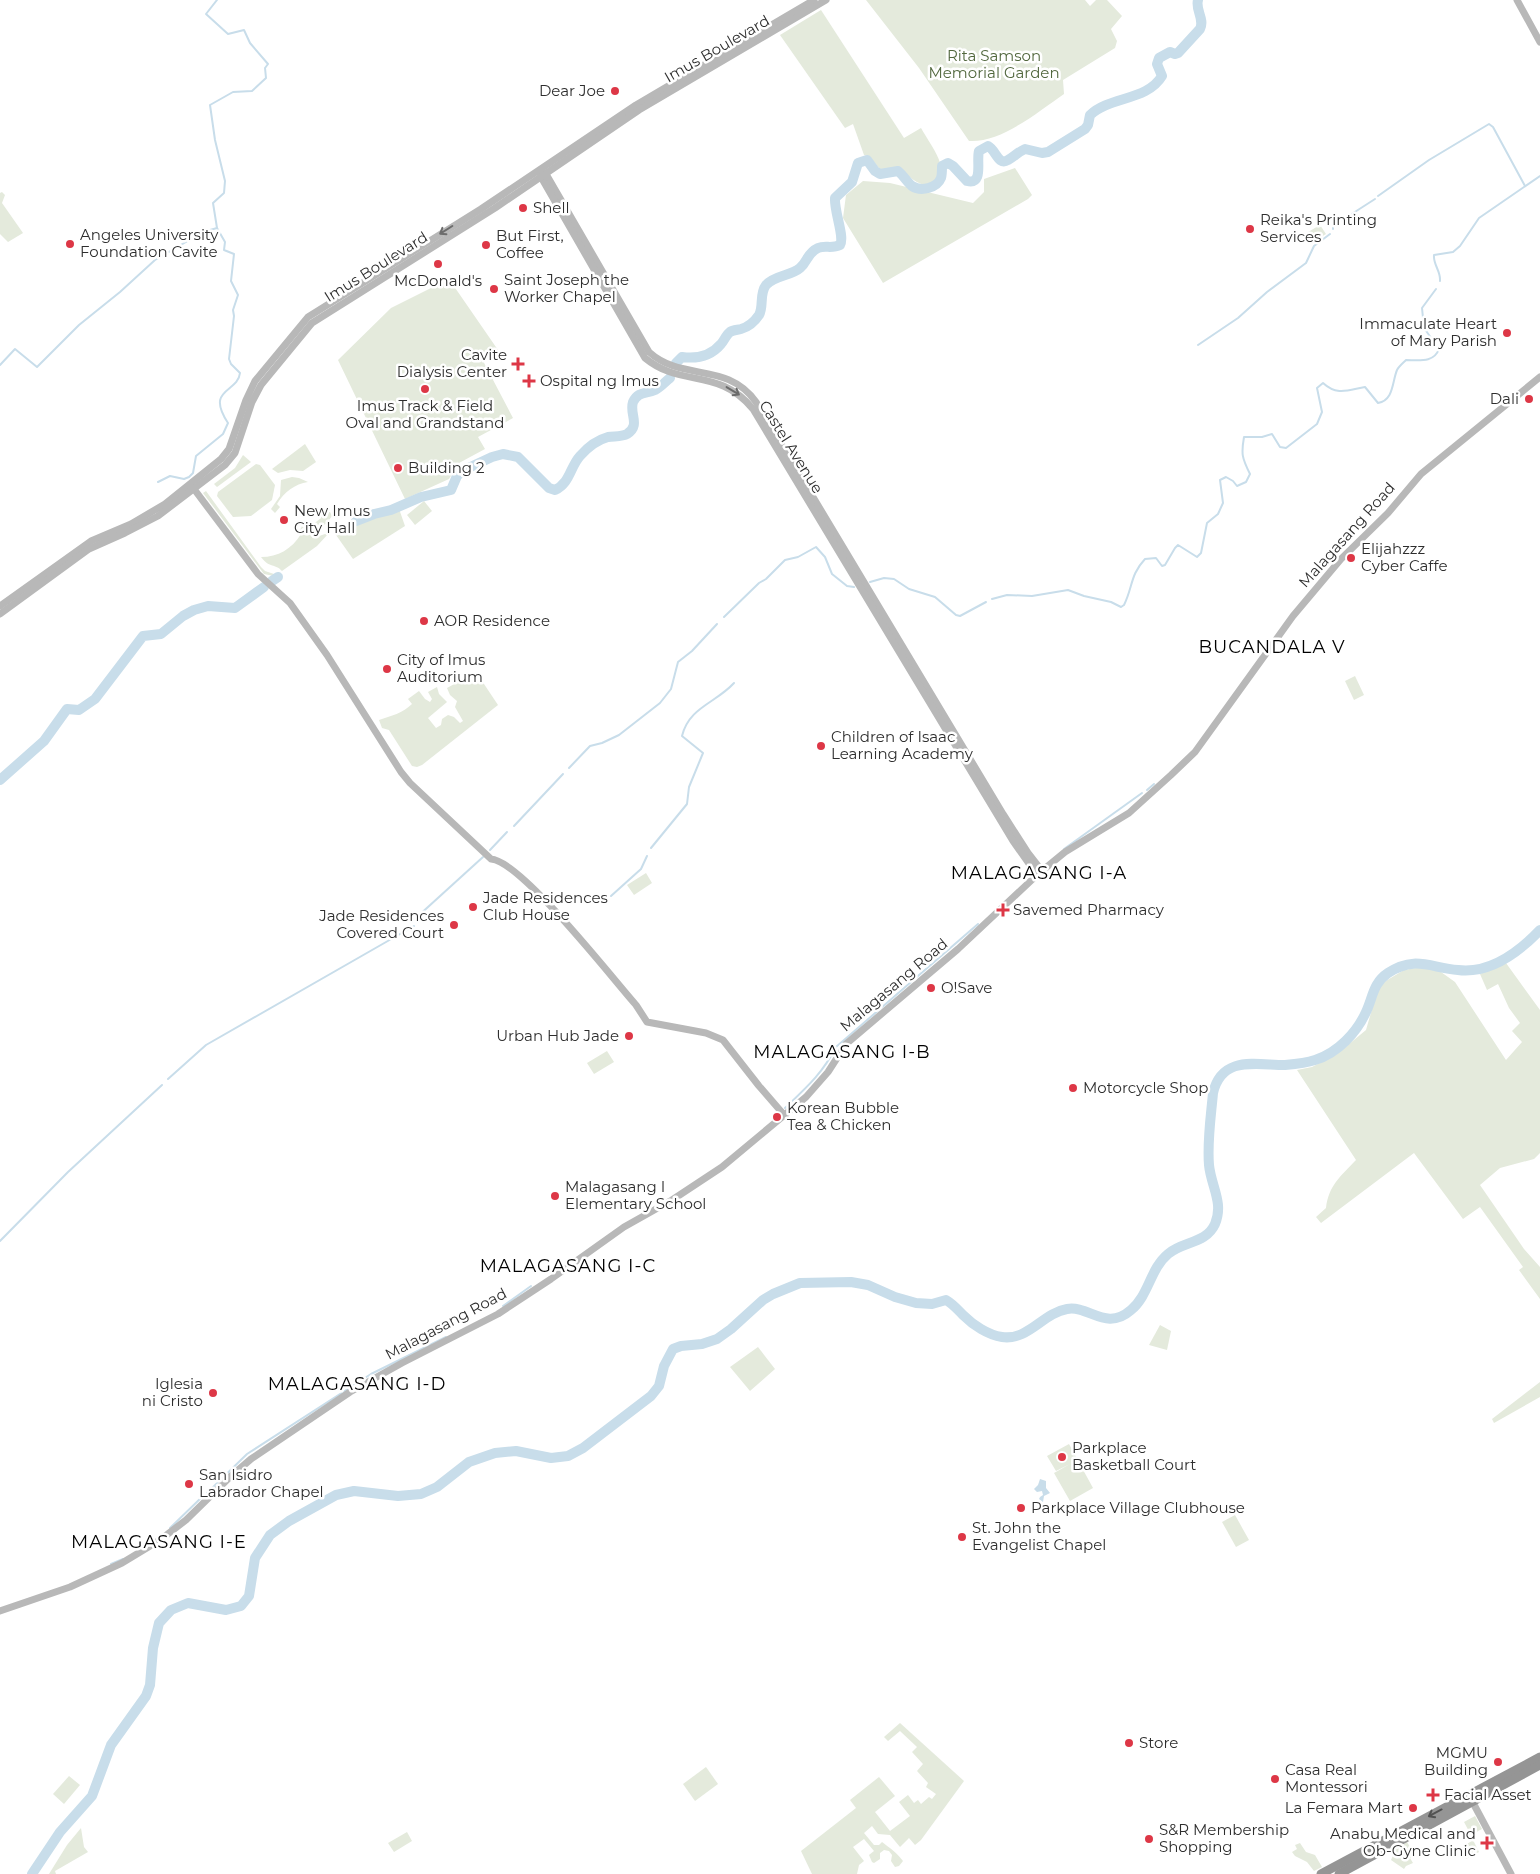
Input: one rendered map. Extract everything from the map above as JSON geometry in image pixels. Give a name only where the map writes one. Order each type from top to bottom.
[{"type":"highway","points":[[1493,1786],[1540,1756]]},
{"type":"highway","points":[[1321,1874],[1493,1786],[1540,1765]]},
{"type":"highway","points":[[1339,1874],[1470,1798]]},
{"type":"main road","name":"Imus Boulevard","points":[[0,606],[91,541],[131,524],[165,504],[221,460],[229,449],[246,400],[255,381],[308,317],[543,174],[636,105],[814,0]]},
{"type":"main road","name":"Imus Boulevard","points":[[0,614],[89,549],[144,524],[168,509],[231,460],[256,393],[312,323],[639,110],[826,0]]},
{"type":"main road","points":[[1517,0],[1540,42]]},
{"type":"main road","name":"Castel Avenue","points":[[543,174],[645,358],[670,372],[712,381],[724,386],[738,393],[753,409],[1013,841],[1040,873]]},
{"type":"main road","name":"Malagasang Road","points":[[0,1610],[70,1587],[122,1563],[160,1540],[186,1520],[230,1477],[259,1453],[350,1392],[498,1314],[624,1227],[672,1200],[722,1167],[806,1097],[828,1072],[846,1044],[958,949],[1040,873],[1065,852],[1129,813],[1183,764],[1220,718],[1293,616],[1341,559],[1388,513],[1421,474],[1540,377]]},
{"type":"main road","points":[[194,489],[258,574],[290,603],[322,647],[406,778],[491,859],[501,860],[533,886],[636,1005],[647,1022],[712,1034],[723,1040],[748,1074],[785,1116]]},
{"type":"main road","points":[[1470,1798],[1511,1874]]},
{"type":"green space","name":"Rita Samson Memorial Garden","points":[[866,0],[1085,0],[1090,6],[1096,0],[1107,0],[1122,16],[1111,29],[1117,41],[1115,48],[1063,80],[1064,94],[1006,132],[994,137],[969,141],[919,68]]},
{"type":"green space","points":[[821,10],[904,138],[921,128],[940,163],[939,176],[934,183],[924,185],[919,183],[902,169],[892,169],[883,173],[870,157],[864,155],[853,124],[845,128],[780,35]]},
{"type":"green space","points":[[1015,168],[1032,195],[1028,199],[883,283],[843,218],[846,195],[863,181],[890,183],[973,203],[984,192],[984,179]]},
{"type":"green space","points":[[2,192],[5,195],[2,203],[23,233],[8,242],[0,234],[0,193]]},
{"type":"green space","points":[[1320,225],[1326,234],[1309,244],[1303,235]]},
{"type":"green space","name":"Imus Track & Field Oval and Grandstand","points":[[449,279],[498,350],[481,357],[513,418],[478,437],[485,449],[459,463],[449,479],[405,499],[338,360],[391,308]]},
{"type":"green space","points":[[305,444],[316,462],[303,471],[290,470],[278,473],[272,469]]},
{"type":"green space","points":[[243,455],[251,462],[217,487],[214,484],[235,468]]},
{"type":"green space","points":[[256,464],[260,465],[275,485],[272,500],[251,516],[233,517],[217,496],[218,492]]},
{"type":"green space","points":[[292,477],[308,482],[286,492],[277,504],[280,507],[275,513],[271,509],[280,496],[281,480]]},
{"type":"green space","points":[[206,491],[261,567],[265,571],[277,575],[264,574],[203,493]]},
{"type":"green space","points":[[424,501],[432,511],[415,525],[407,515]]},
{"type":"green space","points":[[397,503],[405,526],[353,559],[336,535],[376,515],[375,511]]},
{"type":"green space","points":[[330,512],[332,516],[318,530],[311,526],[321,518],[320,516]]},
{"type":"green space","points":[[302,526],[313,538],[328,534],[317,546],[282,571],[267,563],[261,557],[273,556],[289,548],[301,534],[299,532]]},
{"type":"green space","points":[[476,672],[498,705],[422,765],[412,766],[389,730],[382,728],[379,720],[405,710],[412,704],[408,699],[419,691],[430,702],[432,699],[428,692],[437,687],[439,694],[447,702],[428,718],[436,728],[441,725],[442,719],[448,715],[454,717],[460,723],[463,721],[455,707],[457,701],[450,695],[447,688]]},
{"type":"green space","points":[[1355,676],[1364,695],[1354,700],[1345,681]]},
{"type":"green space","points":[[646,873],[652,883],[634,895],[627,885]]},
{"type":"green space","points":[[1506,963],[1540,1010],[1540,1153],[1534,1159],[1500,1168],[1480,1185],[1524,1249],[1540,1267],[1540,1299],[1519,1270],[1523,1267],[1480,1207],[1463,1219],[1414,1153],[1321,1223],[1316,1217],[1326,1208],[1327,1200],[1336,1182],[1356,1160],[1297,1070],[1312,1067],[1337,1054],[1366,1030],[1379,985],[1404,970],[1422,967],[1441,972],[1455,982],[1506,1060],[1522,1042],[1512,1031],[1520,1023],[1509,1008],[1498,984],[1487,990],[1480,974]]},
{"type":"green space","points":[[607,1051],[614,1062],[594,1074],[587,1063]]},
{"type":"green space","points":[[1160,1325],[1171,1331],[1167,1350],[1149,1345]]},
{"type":"green space","points":[[758,1347],[775,1369],[750,1391],[730,1367]]},
{"type":"green space","points":[[1540,1382],[1540,1397],[1494,1423],[1492,1419]]},
{"type":"green space","points":[[1069,1444],[1093,1488],[1070,1501],[1054,1473],[1070,1464],[1056,1471],[1047,1456]]},
{"type":"green space","points":[[1235,1515],[1249,1540],[1236,1547],[1222,1522]]},
{"type":"green space","points":[[900,1723],[964,1781],[921,1840],[915,1845],[909,1838],[900,1847],[890,1835],[878,1834],[872,1826],[864,1833],[874,1845],[879,1845],[882,1842],[896,1853],[903,1861],[899,1866],[895,1867],[891,1861],[892,1855],[889,1851],[884,1850],[880,1853],[880,1859],[874,1863],[872,1862],[869,1855],[874,1851],[864,1839],[853,1847],[864,1861],[859,1865],[857,1874],[812,1874],[801,1851],[856,1808],[850,1800],[879,1777],[895,1796],[875,1812],[890,1831],[910,1816],[899,1802],[908,1795],[914,1803],[918,1800],[921,1804],[929,1797],[932,1799],[936,1794],[926,1787],[928,1783],[917,1771],[923,1764],[912,1752],[917,1747],[900,1731],[888,1741],[884,1737]]},
{"type":"green space","points":[[706,1767],[718,1784],[695,1801],[683,1784]]},
{"type":"green space","points":[[69,1776],[80,1785],[64,1804],[53,1794]]},
{"type":"green space","points":[[1475,1816],[1482,1829],[1471,1835],[1464,1822]]},
{"type":"green space","points":[[81,1828],[84,1847],[88,1852],[55,1871],[56,1874],[49,1874],[67,1845]]},
{"type":"green space","points":[[407,1832],[412,1841],[394,1852],[388,1843]]},
{"type":"green space","points":[[1473,1840],[1479,1852],[1466,1859],[1461,1848]]},
{"type":"green space","points":[[1407,1842],[1415,1855],[1410,1858],[1413,1863],[1404,1869],[1391,1860],[1396,1849],[1404,1846]]},
{"type":"green space","points":[[1300,1843],[1306,1852],[1315,1855],[1322,1867],[1314,1871],[1307,1862],[1295,1856],[1292,1852],[1297,1849],[1295,1845]]},
{"type":"water","points":[[1040,1479],[1046,1481],[1046,1488],[1050,1493],[1044,1496],[1043,1502],[1039,1499],[1043,1495],[1042,1491],[1037,1492],[1034,1489]]},
{"type":"waterway","points":[[158,482],[170,476],[184,479],[189,477],[193,473],[196,456],[223,434],[228,423],[222,412],[221,397],[238,379],[240,373],[231,364],[229,359],[233,310],[238,295],[231,281],[234,254],[224,250],[225,242],[217,228],[213,203],[224,193],[225,181],[215,140],[210,105],[233,92],[252,91],[266,78],[265,68],[268,64],[250,43],[244,30],[228,34],[206,14],[217,0]]},
{"type":"waterway","points":[[676,363],[682,357],[693,358],[708,354],[717,348],[730,332],[751,324],[759,315],[766,285],[778,277],[796,271],[812,252],[818,248],[840,245],[841,236],[835,198],[852,182],[858,163],[867,160],[875,171],[880,174],[898,171],[912,186],[924,189],[932,187],[939,181],[942,166],[948,163],[967,181],[976,179],[979,151],[988,146],[1002,161],[1010,159],[1025,149],[1042,153],[1048,152],[1085,129],[1090,115],[1098,109],[1138,94],[1155,84],[1162,76],[1157,64],[1159,58],[1170,52],[1178,53],[1200,29],[1198,0]]},
{"type":"waterway","points":[[1378,196],[1429,160],[1489,124],[1493,127],[1525,186]]},
{"type":"waterway","points":[[1440,281],[1434,255],[1453,252],[1460,246],[1479,218],[1540,176]]},
{"type":"waterway","points":[[1333,229],[1333,226],[1375,199]]},
{"type":"waterway","points":[[0,365],[15,349],[37,367],[79,325],[120,292],[155,260],[203,232],[217,228]]},
{"type":"waterway","points":[[1198,345],[1238,318],[1267,292],[1306,263],[1314,246],[1330,234]]},
{"type":"waterway","points":[[992,599],[1007,595],[1032,596],[1068,590],[1111,602],[1121,607],[1127,599],[1137,570],[1145,559],[1156,558],[1162,566],[1165,565],[1178,545],[1197,557],[1201,553],[1207,523],[1218,514],[1223,503],[1220,480],[1226,477],[1237,486],[1246,482],[1250,474],[1243,456],[1244,437],[1262,437],[1272,434],[1280,447],[1286,448],[1317,424],[1322,412],[1317,388],[1323,383],[1338,391],[1365,387],[1378,403],[1387,398],[1392,390],[1397,370],[1406,360],[1430,359],[1434,357],[1439,349],[1424,328],[1422,308],[1436,289]]},
{"type":"waterway","points":[[356,521],[391,510],[421,497],[451,490],[457,476],[462,471],[503,454],[518,457],[549,488],[555,490],[564,483],[577,460],[589,447],[604,438],[623,436],[631,431],[634,423],[632,406],[635,398],[640,394],[657,389],[670,378]]},
{"type":"waterway","points":[[724,617],[785,560],[798,557],[816,547],[825,557],[832,574],[847,586],[854,587]]},
{"type":"waterway","points":[[272,581],[278,577]]},
{"type":"waterway","points":[[870,582],[884,578],[894,579],[909,589],[935,597],[956,615],[960,616],[986,602]]},
{"type":"waterway","points":[[0,780],[44,741],[67,709],[79,710],[95,699],[143,636],[161,634],[183,616],[194,610],[208,606],[235,608],[264,587]]},
{"type":"waterway","points":[[569,768],[590,746],[619,735],[660,703],[671,689],[678,662],[692,651],[717,624]]},
{"type":"waterway","points":[[651,848],[687,804],[689,787],[703,753],[682,736],[686,726],[697,712],[734,683]]},
{"type":"waterway","points":[[514,826],[563,774]]},
{"type":"waterway","points":[[1147,790],[1154,784]]},
{"type":"waterway","points":[[1064,849],[1142,793]]},
{"type":"waterway","points":[[490,850],[507,832]]},
{"type":"waterway","points":[[611,896],[641,869],[647,856]]},
{"type":"waterway","points":[[417,917],[483,857]]},
{"type":"waterway","points":[[785,1108],[820,1073],[836,1047],[978,924]]},
{"type":"waterway","points":[[168,1079],[206,1045],[414,926]]},
{"type":"waterway","points":[[32,1874],[60,1832],[92,1796],[111,1745],[146,1696],[150,1685],[153,1648],[159,1623],[171,1610],[188,1603],[226,1610],[241,1606],[249,1596],[255,1558],[270,1535],[289,1521],[336,1495],[354,1491],[398,1496],[421,1494],[437,1487],[469,1462],[495,1453],[516,1451],[551,1458],[568,1456],[583,1448],[651,1396],[659,1386],[664,1366],[673,1349],[681,1346],[702,1344],[717,1339],[763,1300],[800,1283],[851,1282],[868,1285],[895,1297],[916,1303],[932,1304],[946,1300],[976,1326],[986,1332],[1002,1337],[1020,1335],[1050,1316],[1067,1309],[1075,1309],[1106,1318],[1114,1319],[1122,1316],[1137,1304],[1157,1267],[1168,1254],[1200,1239],[1215,1224],[1218,1202],[1210,1173],[1209,1138],[1213,1093],[1217,1081],[1224,1073],[1232,1067],[1242,1065],[1289,1065],[1323,1057],[1339,1047],[1352,1034],[1362,1020],[1376,986],[1388,973],[1398,968],[1415,964],[1458,970],[1481,969],[1503,960],[1523,946],[1540,930]]},
{"type":"waterway","points":[[0,1241],[68,1172],[162,1085]]},
{"type":"waterway","points":[[503,1306],[531,1286]]},
{"type":"waterway","points":[[207,1493],[247,1454],[371,1374],[446,1337]]},
{"type":"waterway","points":[[170,1528],[203,1496]]},
{"type":"waterway","points":[[111,1564],[123,1559]]},
{"type":"place","name":"Dear Joe","points":[[615,91]]},
{"type":"place","name":"Shell","points":[[523,208]]},
{"type":"place","name":"Reika's Printing Services","points":[[1250,229]]},
{"type":"place","name":"Angeles University Foundation Cavite","points":[[70,244]]},
{"type":"place","name":"But First, Coffee","points":[[486,245]]},
{"type":"place","name":"McDonald's","points":[[438,264]]},
{"type":"place","name":"Saint Joseph the Worker Chapel","points":[[494,289]]},
{"type":"place","name":"Immaculate Heart of Mary Parish","points":[[1507,333]]},
{"type":"place","name":"Cavite Dialysis Center","points":[[518,364]]},
{"type":"place","name":"Ospital ng Imus","points":[[529,381]]},
{"type":"place","name":"Imus Track & Field Oval and Grandstand","points":[[425,389]]},
{"type":"place","name":"Dali","points":[[1529,399]]},
{"type":"place","name":"Building 2","points":[[398,468]]},
{"type":"place","name":"New Imus City Hall","points":[[284,520]]},
{"type":"place","name":"Elijahzzz Cyber Caffe","points":[[1351,558]]},
{"type":"place","name":"AOR Residence","points":[[424,621]]},
{"type":"place","name":"City of Imus Auditorium","points":[[387,669]]},
{"type":"place","name":"Children of Isaac Learning Academy","points":[[821,746]]},
{"type":"place","name":"Jade Residences Club House","points":[[473,907]]},
{"type":"place","name":"Savemed Pharmacy","points":[[1003,910]]},
{"type":"place","name":"Jade Residences Covered Court","points":[[454,925]]},
{"type":"place","name":"O!Save","points":[[931,988]]},
{"type":"place","name":"Urban Hub Jade","points":[[629,1036]]},
{"type":"place","name":"Motorcycle Shop","points":[[1073,1088]]},
{"type":"place","name":"Korean Bubble Tea & Chicken","points":[[777,1117]]},
{"type":"place","name":"Malagasang I Elementary School","points":[[555,1196]]},
{"type":"place","name":"Iglesia ni Cristo","points":[[213,1393]]},
{"type":"place","name":"Parkplace Basketball Court","points":[[1062,1457]]},
{"type":"place","name":"San Isidro Labrador Chapel","points":[[189,1484]]},
{"type":"place","name":"Parkplace Village Clubhouse","points":[[1021,1508]]},
{"type":"place","name":"St. John the Evangelist Chapel","points":[[962,1537]]},
{"type":"place","name":"Store","points":[[1129,1743]]},
{"type":"place","name":"MGMU Building","points":[[1498,1762]]},
{"type":"place","name":"Casa Real Montessori","points":[[1275,1779]]},
{"type":"place","name":"Facial Asset","points":[[1433,1795]]},
{"type":"place","name":"La Femara Mart","points":[[1413,1808]]},
{"type":"place","name":"S&R Membership Shopping","points":[[1149,1839]]},
{"type":"place","name":"Anabu Medical and Ob-Gyne Clinic","points":[[1487,1843]]},
{"type":"district","name":"BUCANDALA V","points":[[1272,647]]},
{"type":"district","name":"MALAGASANG I-A","points":[[1039,873]]},
{"type":"district","name":"MALAGASANG I-B","points":[[842,1052]]},
{"type":"district","name":"MALAGASANG I-C","points":[[568,1266]]},
{"type":"district","name":"MALAGASANG I-D","points":[[357,1384]]},
{"type":"district","name":"MALAGASANG I-E","points":[[159,1542]]}]
